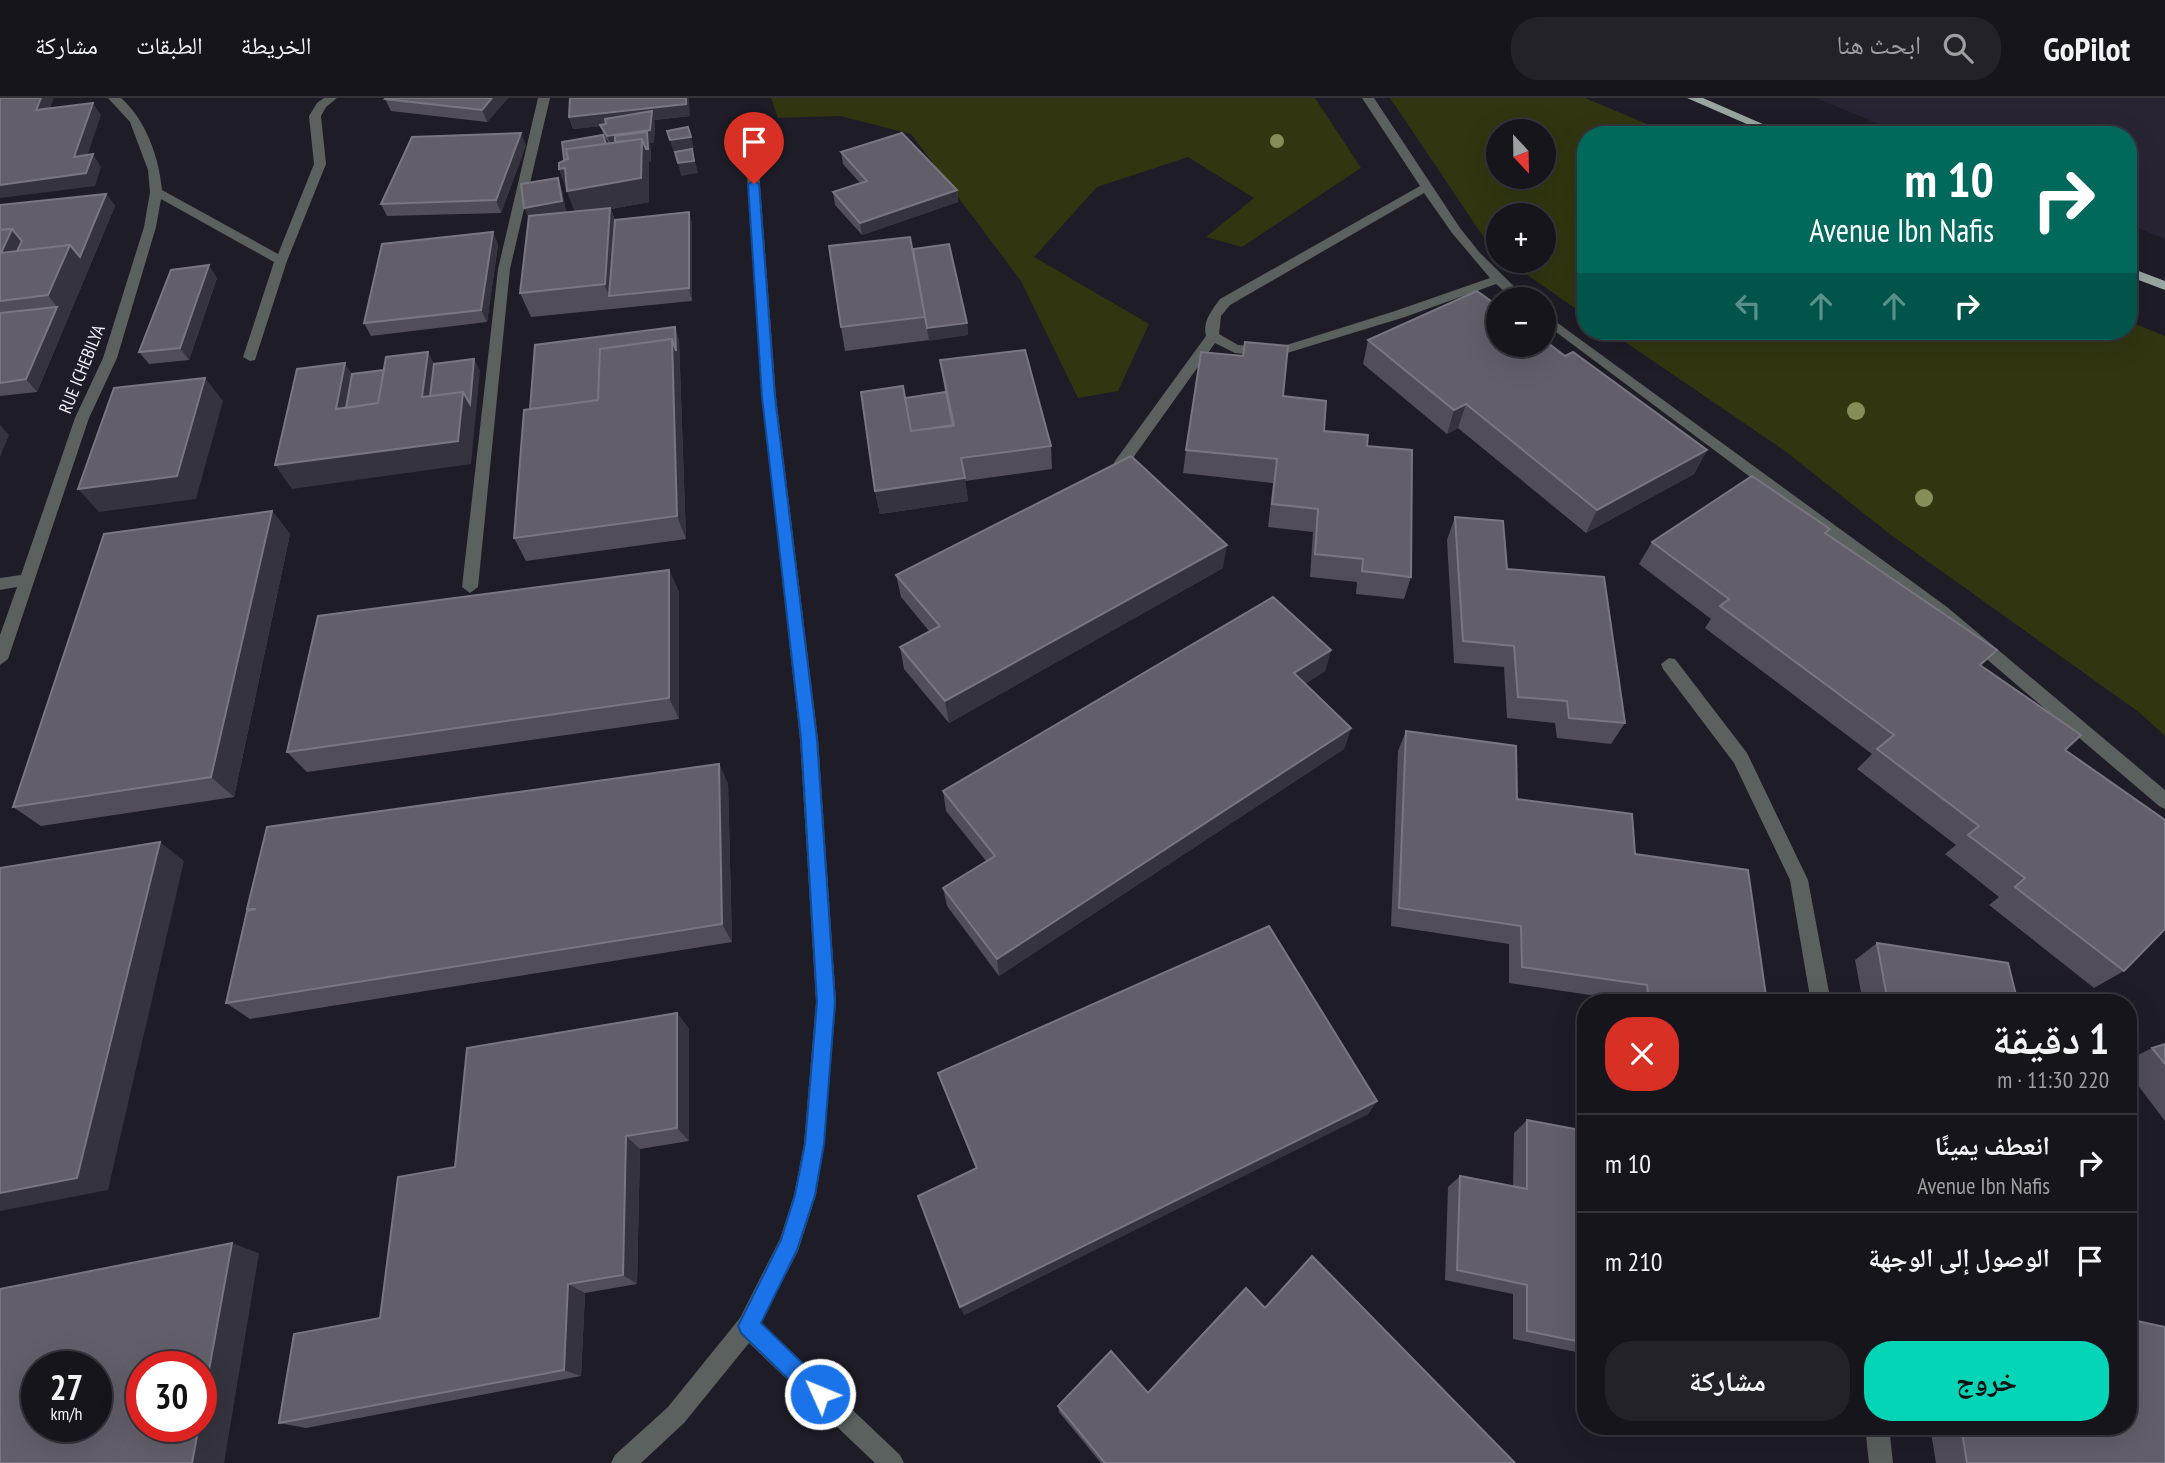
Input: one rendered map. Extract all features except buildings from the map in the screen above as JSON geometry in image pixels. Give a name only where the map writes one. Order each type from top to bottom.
[{"type":"main road","points":[[1693,98],[1760,126]]},
{"type":"main road","points":[[2137,275],[2165,286]]},
{"type":"street","name":"RUE ICHEBILYA","points":[[0,659],[82,418],[110,358],[140,265],[156,192],[153,170],[136,122],[129,111],[114,98]]},
{"type":"street","points":[[250,357],[281,261],[320,164],[316,116],[321,105],[331,98]]},
{"type":"street","points":[[470,587],[504,269],[544,98]]},
{"type":"street","points":[[1368,98],[1396,137],[1426,187],[1496,280],[1505,287]]},
{"type":"street","points":[[623,1463],[676,1415],[711,1376],[748,1326],[790,1243],[805,1195],[814,1144],[826,1002],[809,739],[769,397],[750,131]]},
{"type":"street","points":[[1426,187],[1225,302],[1215,315],[1211,331],[1213,336],[1235,349],[1273,353],[1400,314],[1496,280]]},
{"type":"street","points":[[156,192],[281,261]]},
{"type":"street","points":[[1556,326],[1941,611],[2165,801]]},
{"type":"street","points":[[1120,465],[1213,336]]},
{"type":"street","points":[[0,584],[27,580]]},
{"type":"street","points":[[1669,664],[1741,758],[1798,880],[1810,931],[1820,994]]},
{"type":"street","points":[[748,1326],[892,1463]]},
{"type":"street","points":[[1878,1435],[1881,1463]]},
{"type":"shaded area","points":[[1816,98],[2165,98],[2165,239],[2137,228],[2137,126],[1883,126]]},
{"type":"green space","points":[[771,98],[1315,98],[1361,168],[1242,247],[1206,237],[1254,198],[1188,157],[1097,187],[1034,257],[1149,324],[1118,391],[1078,398],[1021,281],[911,134],[840,116],[778,118]]},
{"type":"green space","points":[[1390,98],[1585,98],[1652,126],[1577,126],[1577,309],[1556,295],[1556,287],[1545,287],[1524,273],[1556,273],[1556,203],[1486,203],[1486,241]]},
{"type":"green space","points":[[2137,325],[2165,336],[2165,736],[2140,713],[1891,535],[1785,451],[1622,340],[2137,340]]},
{"type":"route","points":[[754,184],[769,397],[809,739],[826,1002],[814,1144],[805,1195],[790,1243],[748,1326],[820,1394]]}]
